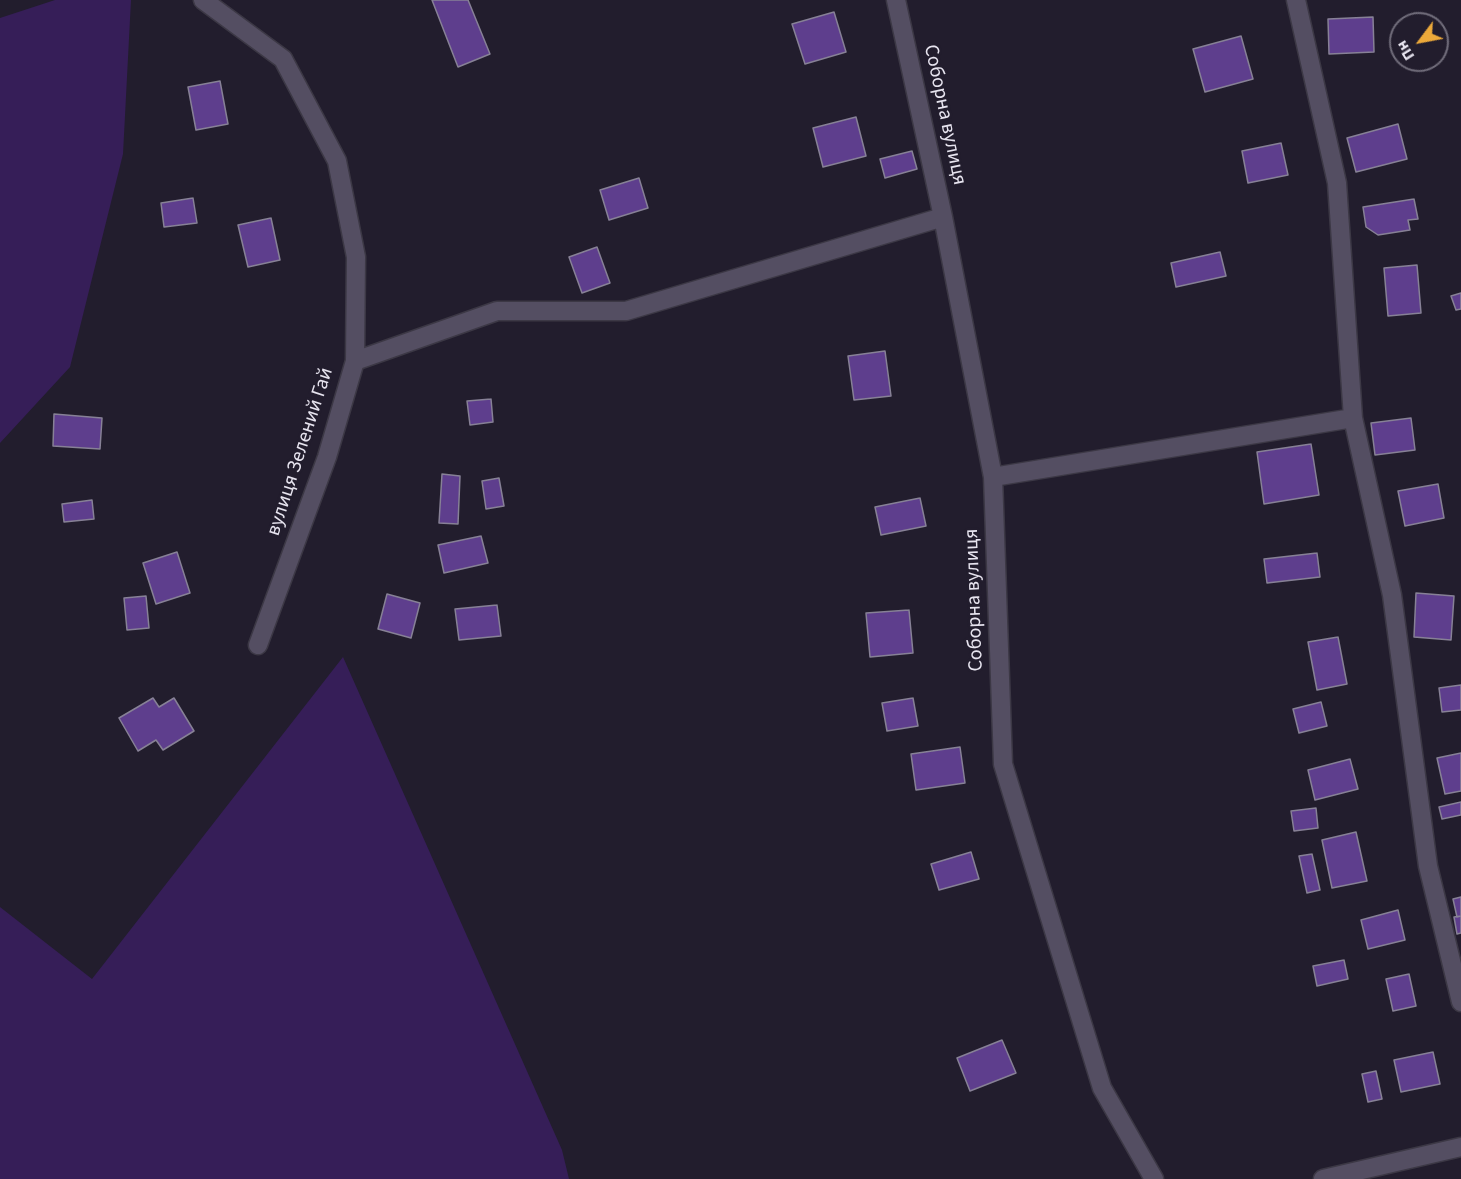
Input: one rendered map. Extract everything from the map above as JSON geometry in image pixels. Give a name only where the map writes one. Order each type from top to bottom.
[{"type":"street","name":"вулиця Зелений Гай","points":[[203,0],[284,59],[337,161],[356,257],[355,361],[327,457],[258,645]]},
{"type":"street","name":"Соборна вулиця","points":[[896,0],[943,218],[993,477],[1003,764],[1102,1088],[1154,1179]]},
{"type":"street","points":[[1296,0],[1337,183],[1353,418],[1392,595],[1428,866],[1461,1002]]},
{"type":"street","points":[[355,361],[497,311],[626,311],[943,218]]},
{"type":"street","points":[[993,477],[1353,418]]},
{"type":"street","points":[[1323,1179],[1461,1147]]},
{"type":"shaded area","points":[[55,0],[131,0],[123,154],[70,367],[0,443],[0,18]]},
{"type":"shaded area","points":[[343,657],[562,1150],[569,1179],[0,1179],[0,907],[92,979]]},
{"type":"building","points":[[432,0],[468,0],[490,54],[458,67]]},
{"type":"building","points":[[834,12],[846,52],[805,64],[792,24]]},
{"type":"building","points":[[1373,17],[1374,52],[1329,54],[1328,19]]},
{"type":"building","points":[[1241,36],[1253,79],[1205,92],[1193,49]]},
{"type":"building","points":[[220,81],[228,124],[196,130],[188,87]]},
{"type":"building","points":[[856,117],[866,156],[823,167],[813,128]]},
{"type":"building","points":[[1398,124],[1407,159],[1356,172],[1347,138]]},
{"type":"building","points":[[1281,143],[1288,175],[1248,183],[1242,151]]},
{"type":"building","points":[[912,151],[917,169],[885,178],[880,159]]},
{"type":"building","points":[[639,178],[648,208],[609,220],[600,190]]},
{"type":"building","points":[[193,198],[197,223],[164,227],[161,203]]},
{"type":"building","points":[[1414,199],[1418,219],[1408,220],[1410,230],[1378,235],[1366,227],[1363,207]]},
{"type":"building","points":[[271,218],[280,260],[248,267],[238,225]]},
{"type":"building","points":[[597,247],[610,283],[582,293],[569,257]]},
{"type":"building","points":[[1220,252],[1226,276],[1176,287],[1171,263]]},
{"type":"building","points":[[1417,265],[1421,313],[1388,316],[1384,268]]},
{"type":"building","points":[[1461,293],[1461,309],[1456,310],[1451,296]]},
{"type":"building","points":[[885,351],[891,396],[854,400],[848,356]]},
{"type":"building","points":[[491,399],[493,422],[470,425],[467,401]]},
{"type":"building","points":[[54,414],[102,418],[100,449],[53,446]]},
{"type":"building","points":[[1411,418],[1415,450],[1375,455],[1371,423]]},
{"type":"building","points":[[1311,444],[1319,495],[1264,504],[1257,452]]},
{"type":"building","points":[[442,474],[460,476],[458,524],[439,523]]},
{"type":"building","points":[[499,478],[504,506],[486,509],[482,481]]},
{"type":"building","points":[[1438,484],[1444,518],[1405,526],[1398,491]]},
{"type":"building","points":[[920,498],[926,526],[881,535],[875,507]]},
{"type":"building","points":[[92,500],[94,519],[64,522],[62,504]]},
{"type":"building","points":[[481,536],[488,563],[444,573],[438,545]]},
{"type":"building","points":[[177,552],[190,593],[156,604],[143,563]]},
{"type":"building","points":[[1317,553],[1320,577],[1267,583],[1264,559]]},
{"type":"building","points":[[1416,593],[1454,596],[1451,640],[1414,637]]},
{"type":"building","points":[[387,594],[420,603],[411,638],[378,629]]},
{"type":"building","points":[[146,596],[149,628],[127,630],[124,598]]},
{"type":"building","points":[[497,605],[501,636],[459,640],[455,609]]},
{"type":"building","points":[[909,610],[913,653],[870,657],[866,613]]},
{"type":"building","points":[[1338,637],[1347,684],[1317,690],[1308,642]]},
{"type":"building","points":[[1461,685],[1461,710],[1442,712],[1439,688]]},
{"type":"building","points":[[153,698],[159,707],[174,698],[194,731],[163,750],[156,740],[138,751],[119,718]]},
{"type":"building","points":[[913,698],[918,726],[887,731],[882,703]]},
{"type":"building","points":[[1321,702],[1327,726],[1299,733],[1293,709]]},
{"type":"building","points":[[960,747],[965,783],[916,790],[911,754]]},
{"type":"building","points":[[1461,753],[1461,791],[1445,794],[1437,758]]},
{"type":"building","points":[[1350,759],[1358,789],[1315,800],[1308,770]]},
{"type":"building","points":[[1461,802],[1461,815],[1442,819],[1439,807]]},
{"type":"building","points":[[1316,808],[1318,828],[1294,831],[1291,811]]},
{"type":"building","points":[[1356,832],[1367,881],[1332,888],[1322,840]]},
{"type":"building","points":[[971,852],[979,879],[939,890],[931,864]]},
{"type":"building","points":[[1312,854],[1320,890],[1307,893],[1299,856]]},
{"type":"building","points":[[1461,897],[1461,916],[1457,917],[1453,899]]},
{"type":"building","points":[[1398,910],[1405,940],[1368,949],[1361,920]]},
{"type":"building","points":[[1461,916],[1461,933],[1457,934],[1454,917]]},
{"type":"building","points":[[1344,960],[1348,979],[1317,986],[1313,966]]},
{"type":"building","points":[[1409,974],[1416,1006],[1393,1011],[1386,979]]},
{"type":"building","points":[[1002,1040],[1016,1073],[970,1091],[957,1058]]},
{"type":"building","points":[[1433,1052],[1440,1084],[1401,1092],[1394,1060]]},
{"type":"building","points":[[1376,1071],[1382,1099],[1368,1102],[1362,1074]]}]
